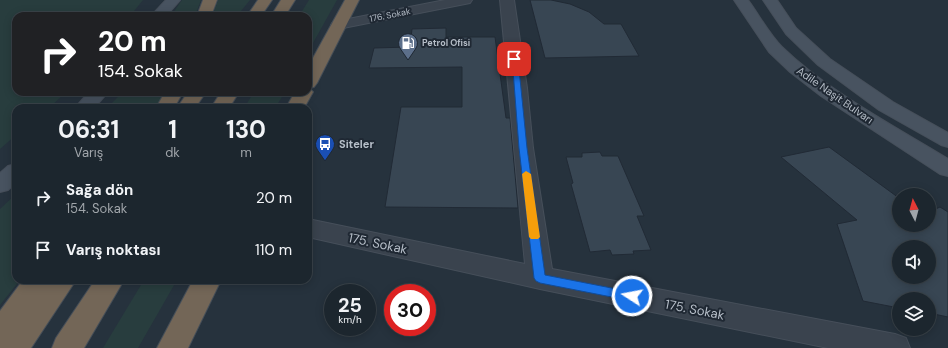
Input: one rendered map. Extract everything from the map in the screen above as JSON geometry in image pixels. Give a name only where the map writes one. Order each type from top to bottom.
[{"type":"highway","points":[[206,12],[210,0]]},
{"type":"highway","points":[[257,12],[265,0]]},
{"type":"highway","points":[[280,12],[288,0]]},
{"type":"highway","points":[[312,75],[352,0]]},
{"type":"highway","points":[[0,334],[35,284]]},
{"type":"highway","points":[[13,348],[59,284]]},
{"type":"highway","points":[[67,348],[107,284]]},
{"type":"highway","points":[[172,348],[205,284]]},
{"type":"main road","points":[[154,12],[162,0]]},
{"type":"main road","points":[[162,12],[173,0]]},
{"type":"main road","name":"Adile Naşit Bulvarı","points":[[741,0],[775,49],[796,68],[827,92],[948,169]]},
{"type":"main road","name":"Adile Naşit Bulvarı","points":[[770,0],[791,31],[824,62],[886,106],[948,141]]},
{"type":"main road","points":[[88,104],[95,96]]},
{"type":"main road","points":[[0,185],[12,174]]},
{"type":"street","name":"176. Sokak","points":[[338,25],[465,0]]},
{"type":"street","points":[[507,0],[518,88],[523,148],[540,278]]},
{"type":"street","name":"175. Sokak","points":[[312,229],[540,278],[895,348]]},
{"type":"green space","points":[[0,0],[143,0],[133,12],[12,12],[12,96],[62,96],[53,104],[12,104],[12,138],[0,149]]},
{"type":"green space","points":[[182,0],[201,0],[196,12],[174,12]]},
{"type":"green space","points":[[218,0],[250,0],[240,12],[214,12]]},
{"type":"green space","points":[[309,0],[337,0],[312,45],[312,12],[302,12]]},
{"type":"green space","points":[[119,96],[163,96],[158,104],[111,104]]},
{"type":"green space","points":[[252,96],[282,96],[278,104],[246,104]]},
{"type":"green space","points":[[12,198],[12,284],[17,284],[0,305],[0,209]]},
{"type":"green space","points":[[142,284],[175,284],[138,348],[103,348]]},
{"type":"building","points":[[530,0],[551,0],[570,4],[589,12],[604,24],[621,24],[639,56],[545,58]]},
{"type":"building","points":[[446,28],[446,37],[495,37],[506,118],[510,118],[518,208],[385,207],[401,107],[462,107],[462,67],[369,68],[374,48],[410,47],[412,29]]},
{"type":"building","points":[[829,147],[892,193],[892,232],[936,232],[936,209],[940,207],[948,212],[948,317],[936,314],[936,292],[892,292],[892,307],[863,301],[837,224],[857,220],[781,157]]},
{"type":"building","points":[[600,152],[602,156],[618,156],[644,216],[637,216],[651,250],[633,251],[634,254],[612,255],[610,250],[590,252],[571,184],[573,183],[566,157],[582,157],[582,153]]},
{"type":"slow traffic","points":[[526,174],[534,237]]},
{"type":"place","name":"Petrol Ofisi","points":[[408,60]]},
{"type":"place","name":"Siteler","points":[[325,161]]},
{"type":"route","points":[[514,59],[523,148],[540,278],[632,296]]}]
